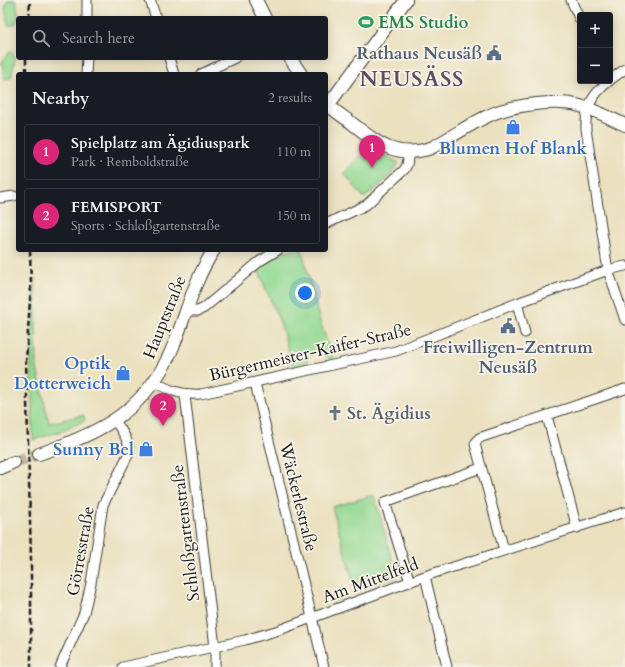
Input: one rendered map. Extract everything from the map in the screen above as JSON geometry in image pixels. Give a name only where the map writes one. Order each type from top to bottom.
[{"type":"street","points":[[87,0],[87,16]]},
{"type":"street","points":[[150,0],[155,16]]},
{"type":"street","points":[[256,0],[264,16]]},
{"type":"street","points":[[328,104],[406,0]]},
{"type":"street","points":[[571,0],[577,13]]},
{"type":"street","points":[[86,72],[87,60]]},
{"type":"street","points":[[170,60],[173,72]]},
{"type":"street","points":[[205,72],[231,60]]},
{"type":"street","points":[[291,60],[300,72]]},
{"type":"street","points":[[613,78],[625,69]]},
{"type":"street","points":[[606,84],[594,97],[587,108],[585,121],[608,270],[625,320]]},
{"type":"street","points":[[328,106],[377,143],[392,149],[409,152],[431,148],[489,115],[515,108],[562,103],[579,105],[625,125]]},
{"type":"street","points":[[328,223],[360,208],[372,200],[404,170],[407,165],[409,152]]},
{"type":"street","points":[[0,198],[14,196]]},
{"type":"street","name":"Hauptstraße","points":[[39,454],[92,433],[115,420],[135,404],[153,381],[170,354],[198,280],[213,252]]},
{"type":"street","points":[[186,311],[198,311],[204,308],[260,261],[275,252]]},
{"type":"street","name":"Bürgermeister-Kaifer-Straße","points":[[153,381],[168,390],[185,395],[201,394],[396,351],[517,303],[608,270],[625,266]]},
{"type":"street","points":[[517,303],[525,333]]},
{"type":"street","name":"Wäckerlestraße","points":[[254,383],[324,667]]},
{"type":"street","points":[[504,550],[475,444],[479,438],[625,390]]},
{"type":"street","name":"Schloßgartenstraße","points":[[185,395],[215,646],[215,667]]},
{"type":"street","points":[[547,416],[577,528]]},
{"type":"street","name":"Görresstraße","points":[[60,667],[84,613],[103,505],[128,453],[129,447],[127,440],[115,420]]},
{"type":"street","points":[[0,468],[14,462]]},
{"type":"street","points":[[410,582],[384,502],[481,468]]},
{"type":"street","name":"Am Mittelfeld","points":[[123,667],[246,640],[312,618],[425,576],[625,512]]},
{"type":"street","points":[[425,576],[447,667]]},
{"type":"green space","points":[[8,0],[16,0],[19,16],[16,16],[15,24],[8,26],[5,8]]},
{"type":"green space","points":[[11,50],[15,59],[11,78],[4,79],[2,62]]},
{"type":"green space","points":[[368,146],[399,163],[388,178],[364,198],[344,173]]},
{"type":"green space","points":[[275,252],[302,252],[319,318],[335,365],[325,355],[317,352],[309,357],[303,372],[295,374],[281,325],[256,265]]},
{"type":"green space","points":[[35,278],[37,368],[49,423],[84,415],[85,420],[65,430],[33,440],[31,361]]},
{"type":"green space","points":[[374,495],[397,577],[355,589],[332,507]]},
{"type":"tunnel","points":[[14,462],[39,454]]},
{"type":"railway","points":[[29,16],[30,0]]},
{"type":"railway","points":[[26,60],[26,72]]},
{"type":"railway","points":[[30,252],[31,285],[26,361],[31,560],[31,667]]},
{"type":"place","name":"EMS Studio","points":[[366,22]]},
{"type":"place","name":"Rathaus Neusäß","points":[[494,53]]},
{"type":"place","name":"Blumen Hof Blank","points":[[513,127]]},
{"type":"place","name":"Spielplatz am Ägidiuspark","points":[[372,168]]},
{"type":"place","name":"Freiwilligen-Zentrum Neusäß","points":[[508,326]]},
{"type":"place","name":"Optik Dotterweich","points":[[123,373]]},
{"type":"place","name":"St. Ägidius","points":[[335,413]]},
{"type":"place","name":"FEMISPORT","points":[[163,426]]},
{"type":"place","name":"Sunny Bel","points":[[146,449]]},
{"type":"district","name":"NEUSÄSS","points":[[412,79]]}]
